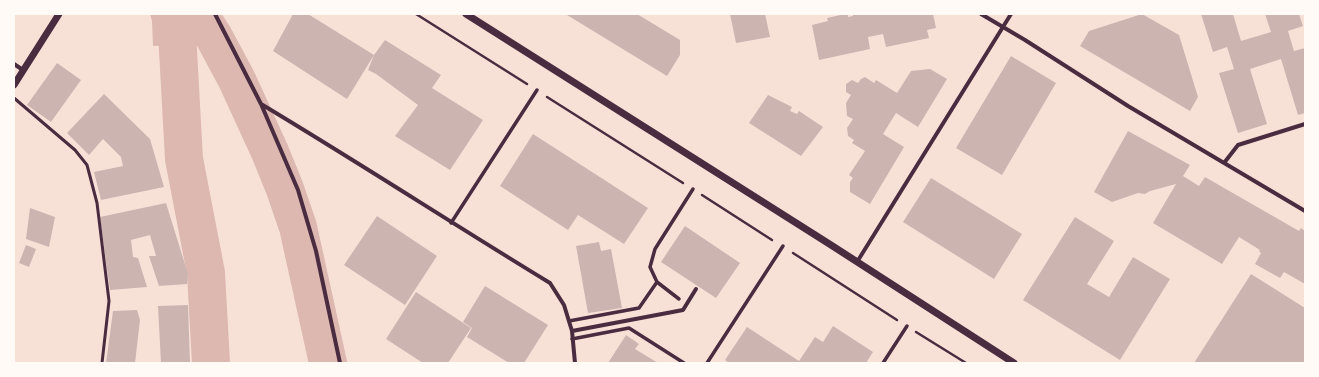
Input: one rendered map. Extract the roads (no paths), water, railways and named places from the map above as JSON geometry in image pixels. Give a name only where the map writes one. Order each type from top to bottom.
[{"type":"street","points":[[14,85],[60,14]]},
{"type":"street","points":[[215,14],[261,104],[298,190],[316,250],[340,363]]},
{"type":"street","points":[[466,14],[858,262],[1014,363]]},
{"type":"street","points":[[981,14],[1128,106],[1305,211]]},
{"type":"street","points":[[858,262],[1011,14]]},
{"type":"street","points":[[14,64],[23,70]]},
{"type":"street","points":[[451,223],[537,90]]},
{"type":"street","points":[[261,104],[550,283],[564,305],[572,331],[575,363]]},
{"type":"street","points":[[1224,163],[1238,145],[1305,124]]},
{"type":"street","points":[[679,299],[657,282],[650,267],[655,249],[693,189]]},
{"type":"street","points":[[707,363],[783,246]]},
{"type":"street","points":[[569,321],[639,308],[657,282]]},
{"type":"street","points":[[572,331],[683,310],[696,289]]},
{"type":"street","points":[[883,363],[907,326]]},
{"type":"street","points":[[572,339],[629,328],[684,363]]},
{"type":"lane","points":[[14,98],[75,150],[87,165],[96,203],[109,302],[102,363]]},
{"type":"waterway","points":[[176,14],[184,159],[206,273],[211,363]]},
{"type":"waterway","points":[[199,14],[214,37],[237,80],[285,189],[298,227],[328,363]]}]
